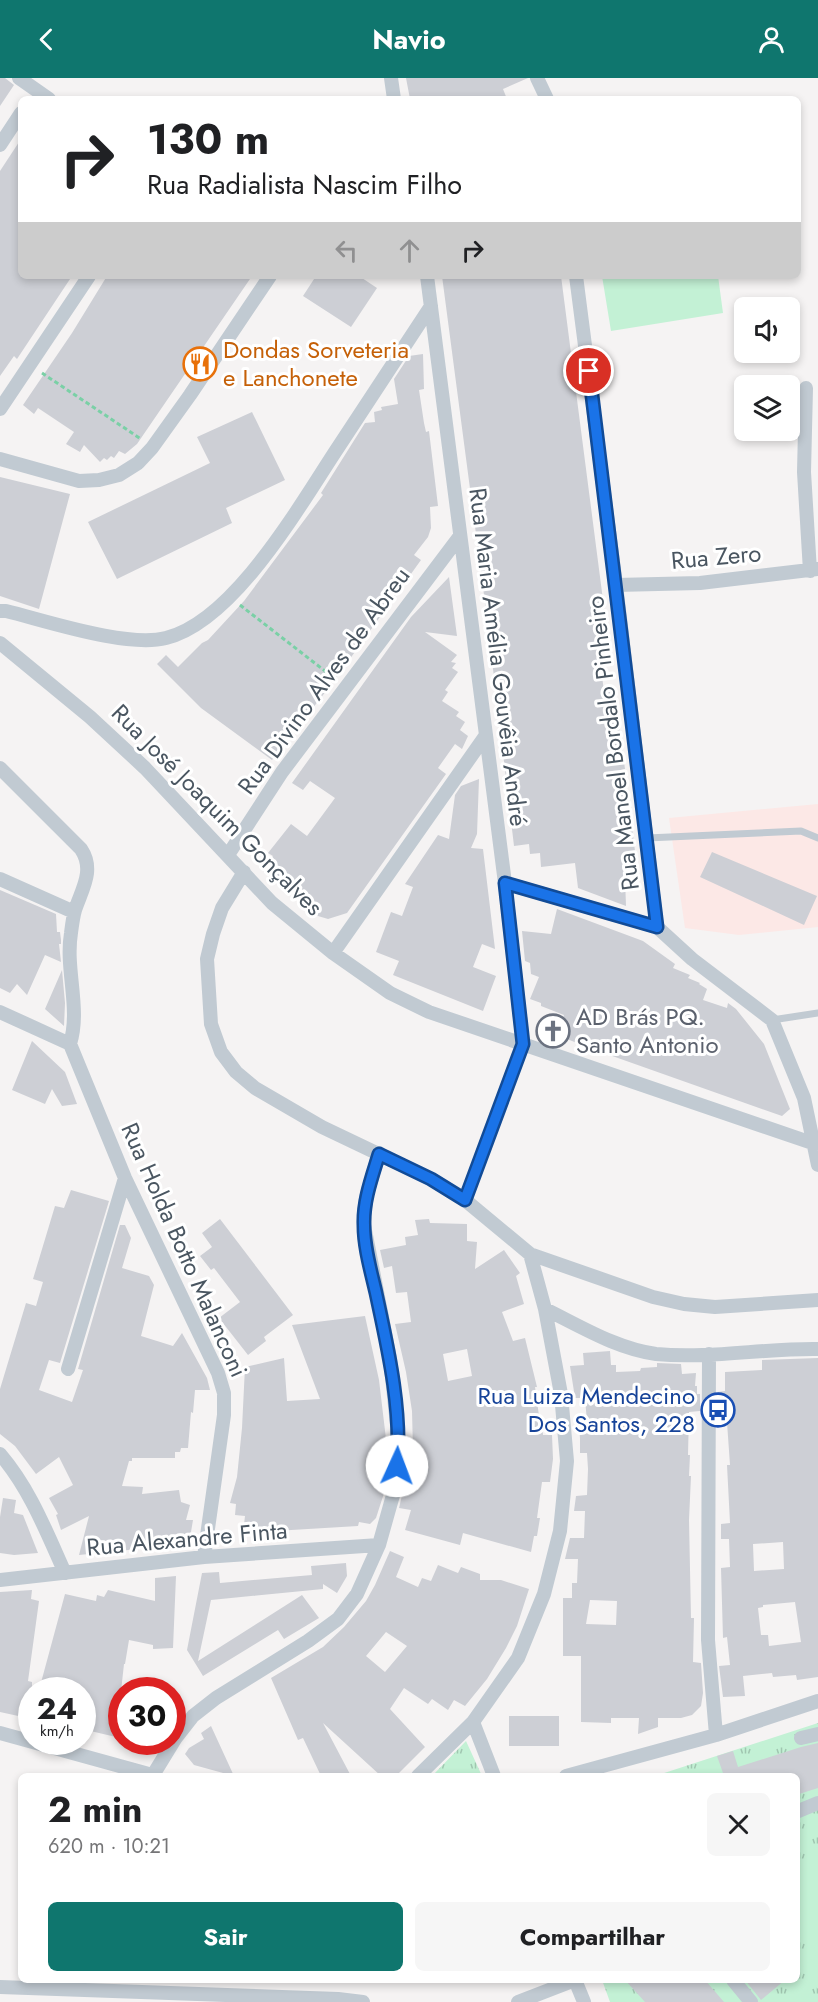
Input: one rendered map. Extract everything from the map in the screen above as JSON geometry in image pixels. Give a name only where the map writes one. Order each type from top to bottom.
[{"type":"street","points":[[19,78],[33,95]]},
{"type":"street","points":[[391,78],[394,96]]},
{"type":"street","points":[[537,78],[546,96]]},
{"type":"street","points":[[0,145],[18,118]]},
{"type":"street","points":[[0,409],[88,279]]},
{"type":"street","points":[[0,459],[79,481],[99,480],[119,475],[138,463],[152,448],[268,279]]},
{"type":"street","name":"Rua Maria Amélia Gouvêia André","points":[[427,279],[505,883],[523,1044]]},
{"type":"street","name":"Rua Manoel Bordalo Pinheiro","points":[[576,279],[657,927]]},
{"type":"street","points":[[0,611],[144,642],[183,633],[207,617],[252,572],[274,542],[431,306]]},
{"type":"street","points":[[806,388],[804,472],[814,570]]},
{"type":"street","name":"Rua Divino Alves de Abreu","points":[[228,855],[282,772],[460,536]]},
{"type":"street","name":"Rua Zero","points":[[616,585],[700,584],[814,570]]},
{"type":"street","name":"Rua José Joaquim Gonçalves","points":[[0,643],[90,717],[145,768],[272,903],[333,953],[390,993],[419,1008],[815,1144]]},
{"type":"street","points":[[333,953],[486,735]]},
{"type":"street","points":[[0,768],[81,849],[87,857],[88,867],[74,912],[69,947],[75,1019],[70,1044],[0,1012]]},
{"type":"street","points":[[244,872],[222,908],[207,959],[211,1024],[221,1052],[236,1072],[255,1088],[290,1110],[431,1179],[465,1200],[531,1254],[653,1297],[684,1304],[715,1307],[818,1300]]},
{"type":"street","points":[[0,879],[74,912]]},
{"type":"street","points":[[505,883],[657,927],[692,959],[772,1020],[797,1076],[811,1097],[818,1165]]},
{"type":"street","name":"Rua Holda Botto Malanconi","points":[[70,1044],[125,1178],[218,1373],[224,1393],[224,1415],[215,1492],[204,1557]]},
{"type":"street","points":[[156,1773],[175,1739],[193,1716],[216,1698],[308,1641],[338,1619],[357,1594],[379,1545],[395,1488],[399,1444],[390,1358],[364,1225],[366,1198],[379,1154]]},
{"type":"street","points":[[68,1369],[125,1178]]},
{"type":"street","points":[[421,1773],[473,1722],[518,1658],[544,1594],[560,1531],[567,1461],[561,1394],[545,1309],[531,1254]]},
{"type":"street","points":[[545,1309],[622,1345],[655,1354],[818,1349]]},
{"type":"street","points":[[709,1354],[708,1640],[716,1735]]},
{"type":"street","points":[[0,1454],[14,1470],[35,1505],[65,1573]]},
{"type":"street","name":"Rua Alexandre Finta","points":[[0,1580],[204,1557],[379,1545]]},
{"type":"street","points":[[577,1773],[716,1735],[818,1701]]},
{"type":"street","points":[[473,1722],[493,1773]]},
{"type":"street","points":[[0,1733],[143,1773]]},
{"type":"street","points":[[801,1738],[818,1734]]},
{"type":"street","points":[[800,1810],[818,1803]]},
{"type":"street","points":[[518,2002],[567,1983]]},
{"type":"street","points":[[576,1983],[584,2002]]},
{"type":"street","points":[[735,1983],[751,2002]]},
{"type":"street","points":[[0,1987],[338,1998],[363,2002]]},
{"type":"lane","points":[[647,838],[801,831],[818,838]]},
{"type":"lane","points":[[772,1020],[818,1013]]},
{"type":"lane","points":[[465,1200],[523,1044]]},
{"type":"path","points":[[31,365],[152,448]]},
{"type":"path","points":[[230,595],[345,687]]},
{"type":"shaded area","points":[[818,804],[818,927],[739,935],[685,928],[669,818]]},
{"type":"green space","points":[[602,279],[718,279],[723,313],[611,331]]},
{"type":"green space","points":[[818,1723],[818,2002],[610,2002],[603,1983],[800,1983],[800,1773],[664,1773]]},
{"type":"green space","points":[[466,1741],[481,1773],[435,1773]]},
{"type":"green space","points":[[818,1847],[818,1942],[810,1949],[800,1936],[800,1862]]},
{"type":"green space","points":[[818,1954],[818,1989],[801,1968]]},
{"type":"building","points":[[0,78],[5,78],[14,85],[0,106]]},
{"type":"building","points":[[406,78],[528,78],[503,89],[506,96],[409,96]]},
{"type":"building","points":[[18,144],[18,279],[70,279],[17,359],[14,356],[0,376],[0,171]]},
{"type":"building","points":[[105,279],[250,279],[137,444],[125,454],[119,451],[114,458],[111,456],[107,460],[104,458],[100,462],[84,445],[80,452],[66,444],[74,432],[38,408],[34,414],[23,405]]},
{"type":"building","points":[[314,279],[364,279],[377,288],[351,327],[303,296]]},
{"type":"building","points":[[442,279],[561,279],[610,654],[599,655],[604,691],[614,689],[625,769],[621,770],[624,797],[628,796],[637,867],[631,867],[633,877],[625,878],[626,906],[578,888],[575,863],[541,867],[540,853],[530,854],[529,844],[514,846]]},
{"type":"building","points":[[423,354],[424,389],[419,390],[426,432],[429,431],[438,506],[430,507],[431,528],[428,537],[414,555],[421,560],[334,681],[272,760],[201,708],[157,664],[166,655],[178,667],[208,640],[244,601],[323,495],[321,493],[365,423],[375,422],[374,412],[382,410],[381,407],[398,404],[394,379],[409,356]]},
{"type":"building","points":[[252,412],[285,480],[226,508],[232,523],[117,579],[88,522],[210,463],[197,437]]},
{"type":"building","points":[[0,477],[70,494],[39,609],[0,596]]},
{"type":"building","points":[[449,577],[457,636],[425,632],[457,655],[451,662],[456,663],[452,668],[458,672],[445,690],[448,692],[442,701],[459,712],[456,716],[465,722],[460,730],[468,736],[462,749],[455,744],[438,768],[446,774],[347,913],[328,919],[318,916],[263,870],[273,856],[268,853],[291,824],[307,836],[335,798],[310,781],[303,790],[292,783],[411,617]]},
{"type":"building","points":[[479,779],[477,834],[471,848],[483,849],[495,949],[482,944],[473,967],[496,976],[483,1011],[393,975],[399,961],[376,952],[391,912],[402,916],[413,887],[405,884],[438,835],[449,839],[455,795],[461,786]]},
{"type":"building","points":[[712,852],[817,896],[804,925],[700,877]]},
{"type":"building","points":[[0,890],[56,914],[57,932],[60,932],[61,940],[59,944],[61,962],[45,955],[27,995],[17,984],[10,993],[0,988]]},
{"type":"building","points":[[557,909],[643,941],[675,964],[673,968],[690,975],[688,978],[707,989],[703,1000],[727,1008],[728,1003],[736,1009],[764,1044],[790,1109],[782,1116],[601,1052],[603,1047],[578,1038],[577,1043],[557,1035],[564,1015],[530,999],[539,977],[531,974],[530,963],[525,961],[522,931],[551,934]]},
{"type":"building","points":[[62,970],[65,1003],[64,1026],[45,1009]]},
{"type":"building","points":[[32,1041],[65,1072],[77,1104],[62,1106],[52,1089],[45,1104],[12,1090]]},
{"type":"building","points":[[71,1190],[109,1201],[60,1363],[49,1360],[39,1390],[72,1402],[83,1370],[78,1369],[120,1225],[125,1225],[131,1238],[122,1268],[149,1276],[154,1285],[141,1336],[173,1346],[182,1333],[207,1378],[210,1390],[195,1390],[188,1448],[181,1448],[180,1452],[175,1452],[175,1458],[132,1458],[132,1461],[129,1461],[122,1486],[143,1487],[142,1494],[179,1490],[181,1502],[190,1505],[186,1520],[193,1520],[191,1532],[177,1545],[79,1555],[89,1516],[61,1530],[56,1515],[58,1514],[49,1498],[73,1485],[59,1457],[36,1474],[15,1446],[0,1434],[0,1389],[26,1303],[36,1306],[43,1282],[33,1279],[55,1206],[64,1208]]},
{"type":"building","points":[[220,1219],[293,1315],[264,1337],[266,1341],[248,1355],[219,1318],[240,1302],[214,1268],[211,1270],[200,1256],[212,1247],[202,1233]]},
{"type":"building","points":[[429,1219],[430,1223],[467,1224],[467,1241],[477,1242],[475,1269],[504,1250],[520,1273],[516,1276],[524,1304],[502,1312],[513,1341],[525,1338],[537,1387],[535,1387],[540,1423],[542,1423],[543,1435],[552,1435],[553,1459],[550,1482],[542,1482],[537,1518],[540,1518],[531,1552],[463,1533],[460,1545],[405,1530],[411,1510],[399,1508],[404,1487],[409,1488],[415,1450],[413,1450],[412,1411],[406,1372],[395,1324],[411,1322],[407,1292],[396,1293],[392,1266],[384,1268],[380,1250],[406,1245],[405,1237],[418,1235],[415,1220]],"holes":[[[467,1349],[472,1376],[448,1381],[443,1354]]]},
{"type":"building","points":[[365,1316],[379,1380],[386,1439],[386,1487],[376,1518],[370,1524],[359,1522],[358,1526],[243,1533],[245,1516],[235,1515],[236,1504],[230,1503],[237,1477],[245,1367],[284,1358],[287,1401],[320,1399],[292,1325]]},
{"type":"building","points":[[610,1351],[611,1365],[616,1365],[616,1372],[640,1371],[641,1368],[657,1367],[657,1363],[681,1364],[682,1374],[696,1373],[695,1386],[697,1386],[697,1394],[700,1394],[700,1411],[689,1412],[688,1455],[690,1455],[689,1476],[691,1476],[689,1520],[691,1618],[694,1618],[693,1662],[701,1663],[703,1693],[701,1706],[692,1715],[681,1718],[658,1718],[658,1727],[638,1734],[639,1718],[611,1718],[611,1723],[581,1722],[581,1656],[563,1656],[563,1598],[572,1598],[572,1583],[577,1583],[578,1559],[565,1559],[570,1538],[584,1538],[585,1511],[574,1511],[576,1496],[587,1495],[587,1453],[580,1453],[579,1423],[587,1422],[585,1398],[575,1398],[570,1366],[584,1365],[583,1353]],"holes":[[[590,1600],[617,1601],[616,1625],[586,1624]]]},
{"type":"building","points":[[818,1358],[818,1677],[797,1680],[796,1675],[773,1677],[772,1673],[743,1676],[745,1696],[723,1697],[719,1666],[730,1665],[727,1637],[723,1638],[721,1568],[730,1567],[729,1539],[721,1539],[721,1524],[730,1523],[727,1465],[730,1465],[726,1408],[718,1409],[718,1392],[725,1391],[725,1372],[762,1370],[762,1360]],"holes":[[[783,1542],[784,1569],[754,1571],[753,1544]],[[795,1602],[801,1642],[769,1646],[768,1635],[761,1635],[758,1608],[763,1605]]]},
{"type":"building","points":[[3,1498],[16,1500],[14,1513],[23,1515],[38,1553],[14,1555],[0,1553],[0,1517]]},
{"type":"building","points":[[390,1551],[404,1557],[396,1577],[418,1587],[422,1578],[431,1581],[438,1565],[458,1573],[461,1567],[480,1574],[480,1580],[501,1580],[529,1589],[517,1626],[506,1648],[487,1679],[465,1706],[454,1700],[448,1710],[432,1699],[428,1704],[404,1688],[390,1709],[425,1747],[399,1773],[378,1773],[323,1723],[349,1773],[320,1773],[303,1738],[298,1740],[271,1678],[323,1647],[366,1601]],"holes":[[[386,1632],[407,1646],[385,1672],[366,1656]]]},
{"type":"building","points":[[346,1563],[347,1576],[337,1593],[323,1584],[323,1589],[211,1600],[198,1661],[302,1595],[319,1618],[284,1639],[278,1630],[203,1676],[187,1650],[202,1573],[219,1572],[220,1583],[312,1575],[311,1566]]},
{"type":"building","points":[[176,1576],[173,1648],[153,1649],[153,1645],[129,1640],[123,1677],[108,1677],[108,1735],[96,1732],[96,1677],[43,1677],[65,1594],[96,1601],[97,1595],[104,1597],[108,1590],[155,1601],[155,1578]]},
{"type":"building","points":[[32,1590],[31,1599],[39,1601],[29,1677],[18,1677],[18,1716],[0,1712],[0,1592]]},
{"type":"building","points":[[509,1716],[559,1716],[559,1746],[509,1746]]},
{"type":"building","points":[[211,1726],[233,1773],[223,1773],[194,1765],[186,1752],[189,1748],[204,1739],[201,1733]]},
{"type":"building","points":[[818,1743],[818,1788],[800,1794],[800,1773],[723,1773],[717,1756],[733,1751],[738,1767]]},
{"type":"building","points":[[628,1983],[708,1983],[724,2002],[645,2002]]},
{"type":"building","points":[[747,1983],[781,1983],[761,2000]]},
{"type":"place","name":"Dondas Sorveteria e Lanchonete","points":[[200,364]]},
{"type":"place","name":"AD Brás PQ. Santo Antonio","points":[[553,1031]]},
{"type":"place","name":"Rua Luiza Mendecino Dos Santos, 228","points":[[718,1410]]},
{"type":"route","points":[[397,1466],[399,1444],[390,1358],[367,1251],[364,1225],[366,1198],[379,1154],[431,1179],[465,1200],[523,1044],[505,883],[657,927],[589,371]]}]
